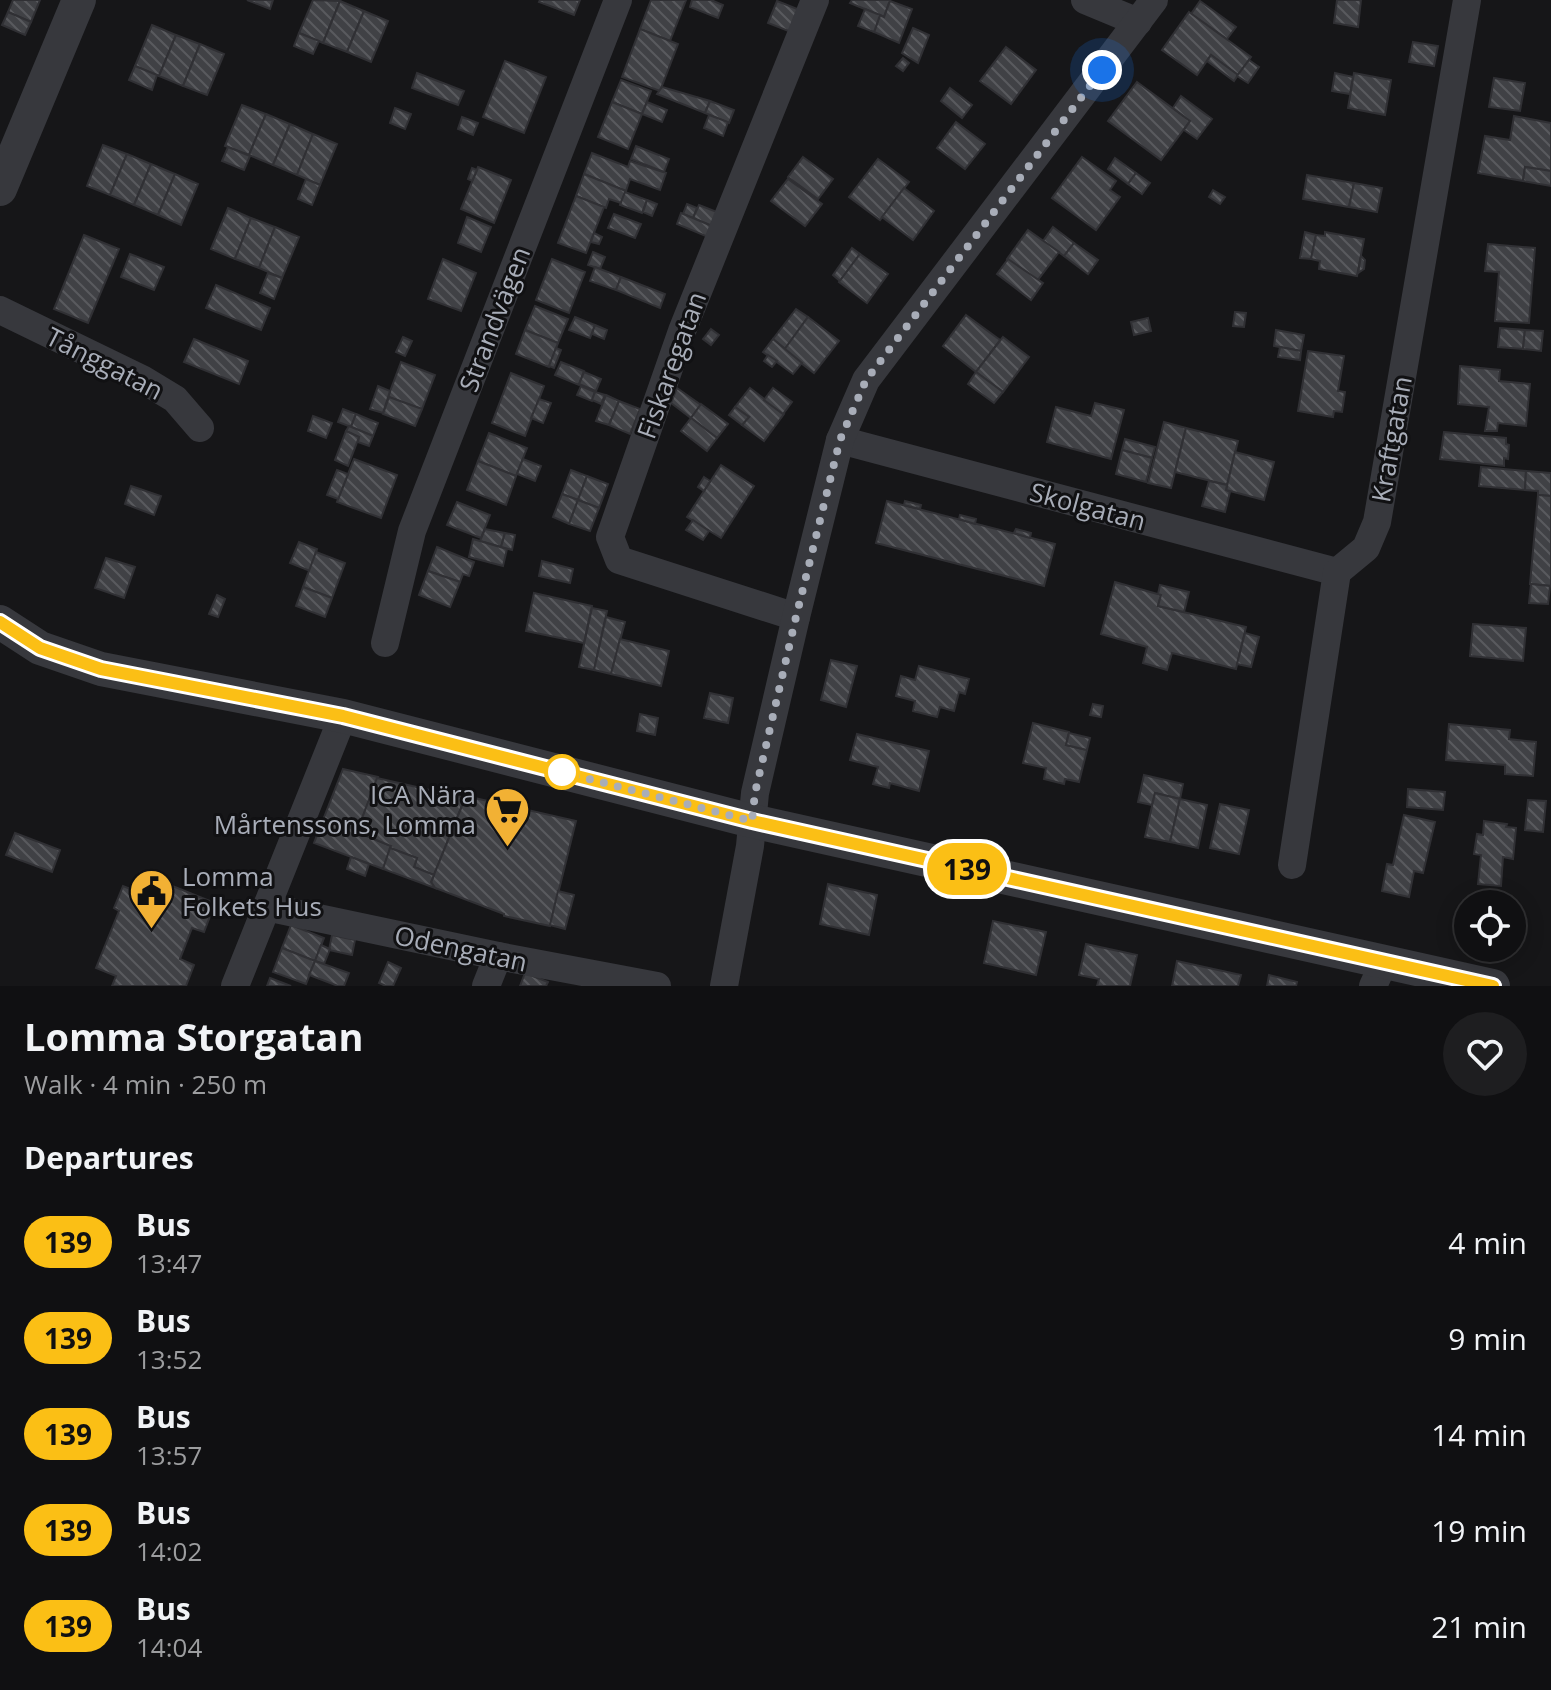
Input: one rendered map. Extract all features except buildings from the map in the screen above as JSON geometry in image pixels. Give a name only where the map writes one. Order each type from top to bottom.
[{"type":"street","points":[[0,189],[79,0]]},
{"type":"street","name":"Strandvägen","points":[[385,643],[412,531],[618,0]]},
{"type":"street","name":"Fiskaregatan","points":[[796,617],[619,560],[610,537],[682,331],[815,0]]},
{"type":"street","points":[[724,986],[750,846],[755,793],[840,440],[866,380],[1146,11],[1085,0]]},
{"type":"street","name":"Kraftgatan","points":[[1337,572],[1366,548],[1377,522],[1467,0]]},
{"type":"street","name":"Tånggatan","points":[[0,310],[142,379],[175,399],[200,428]]},
{"type":"street","name":"Skolgatan","points":[[840,440],[1337,572]]},
{"type":"street","points":[[1292,865],[1337,572]]},
{"type":"street","points":[[0,622],[40,648],[101,669],[343,716],[752,821],[1379,974],[1493,986]]},
{"type":"street","points":[[235,986],[343,716]]},
{"type":"street","name":"Odengatan","points":[[266,907],[657,986]]},
{"type":"street","points":[[486,986],[498,956]]},
{"type":"bus line","name":"139","points":[[0,622],[40,648],[101,669],[343,716],[752,821],[1493,986]]},
{"type":"place","name":"ICA Nära Mårtenssons, Lomma","points":[[507,848]]},
{"type":"place","name":"Lomma Folkets Hus","points":[[151,930]]},
{"type":"route","points":[[562,772],[752,821],[755,793],[840,440],[866,380],[1102,70]]}]
